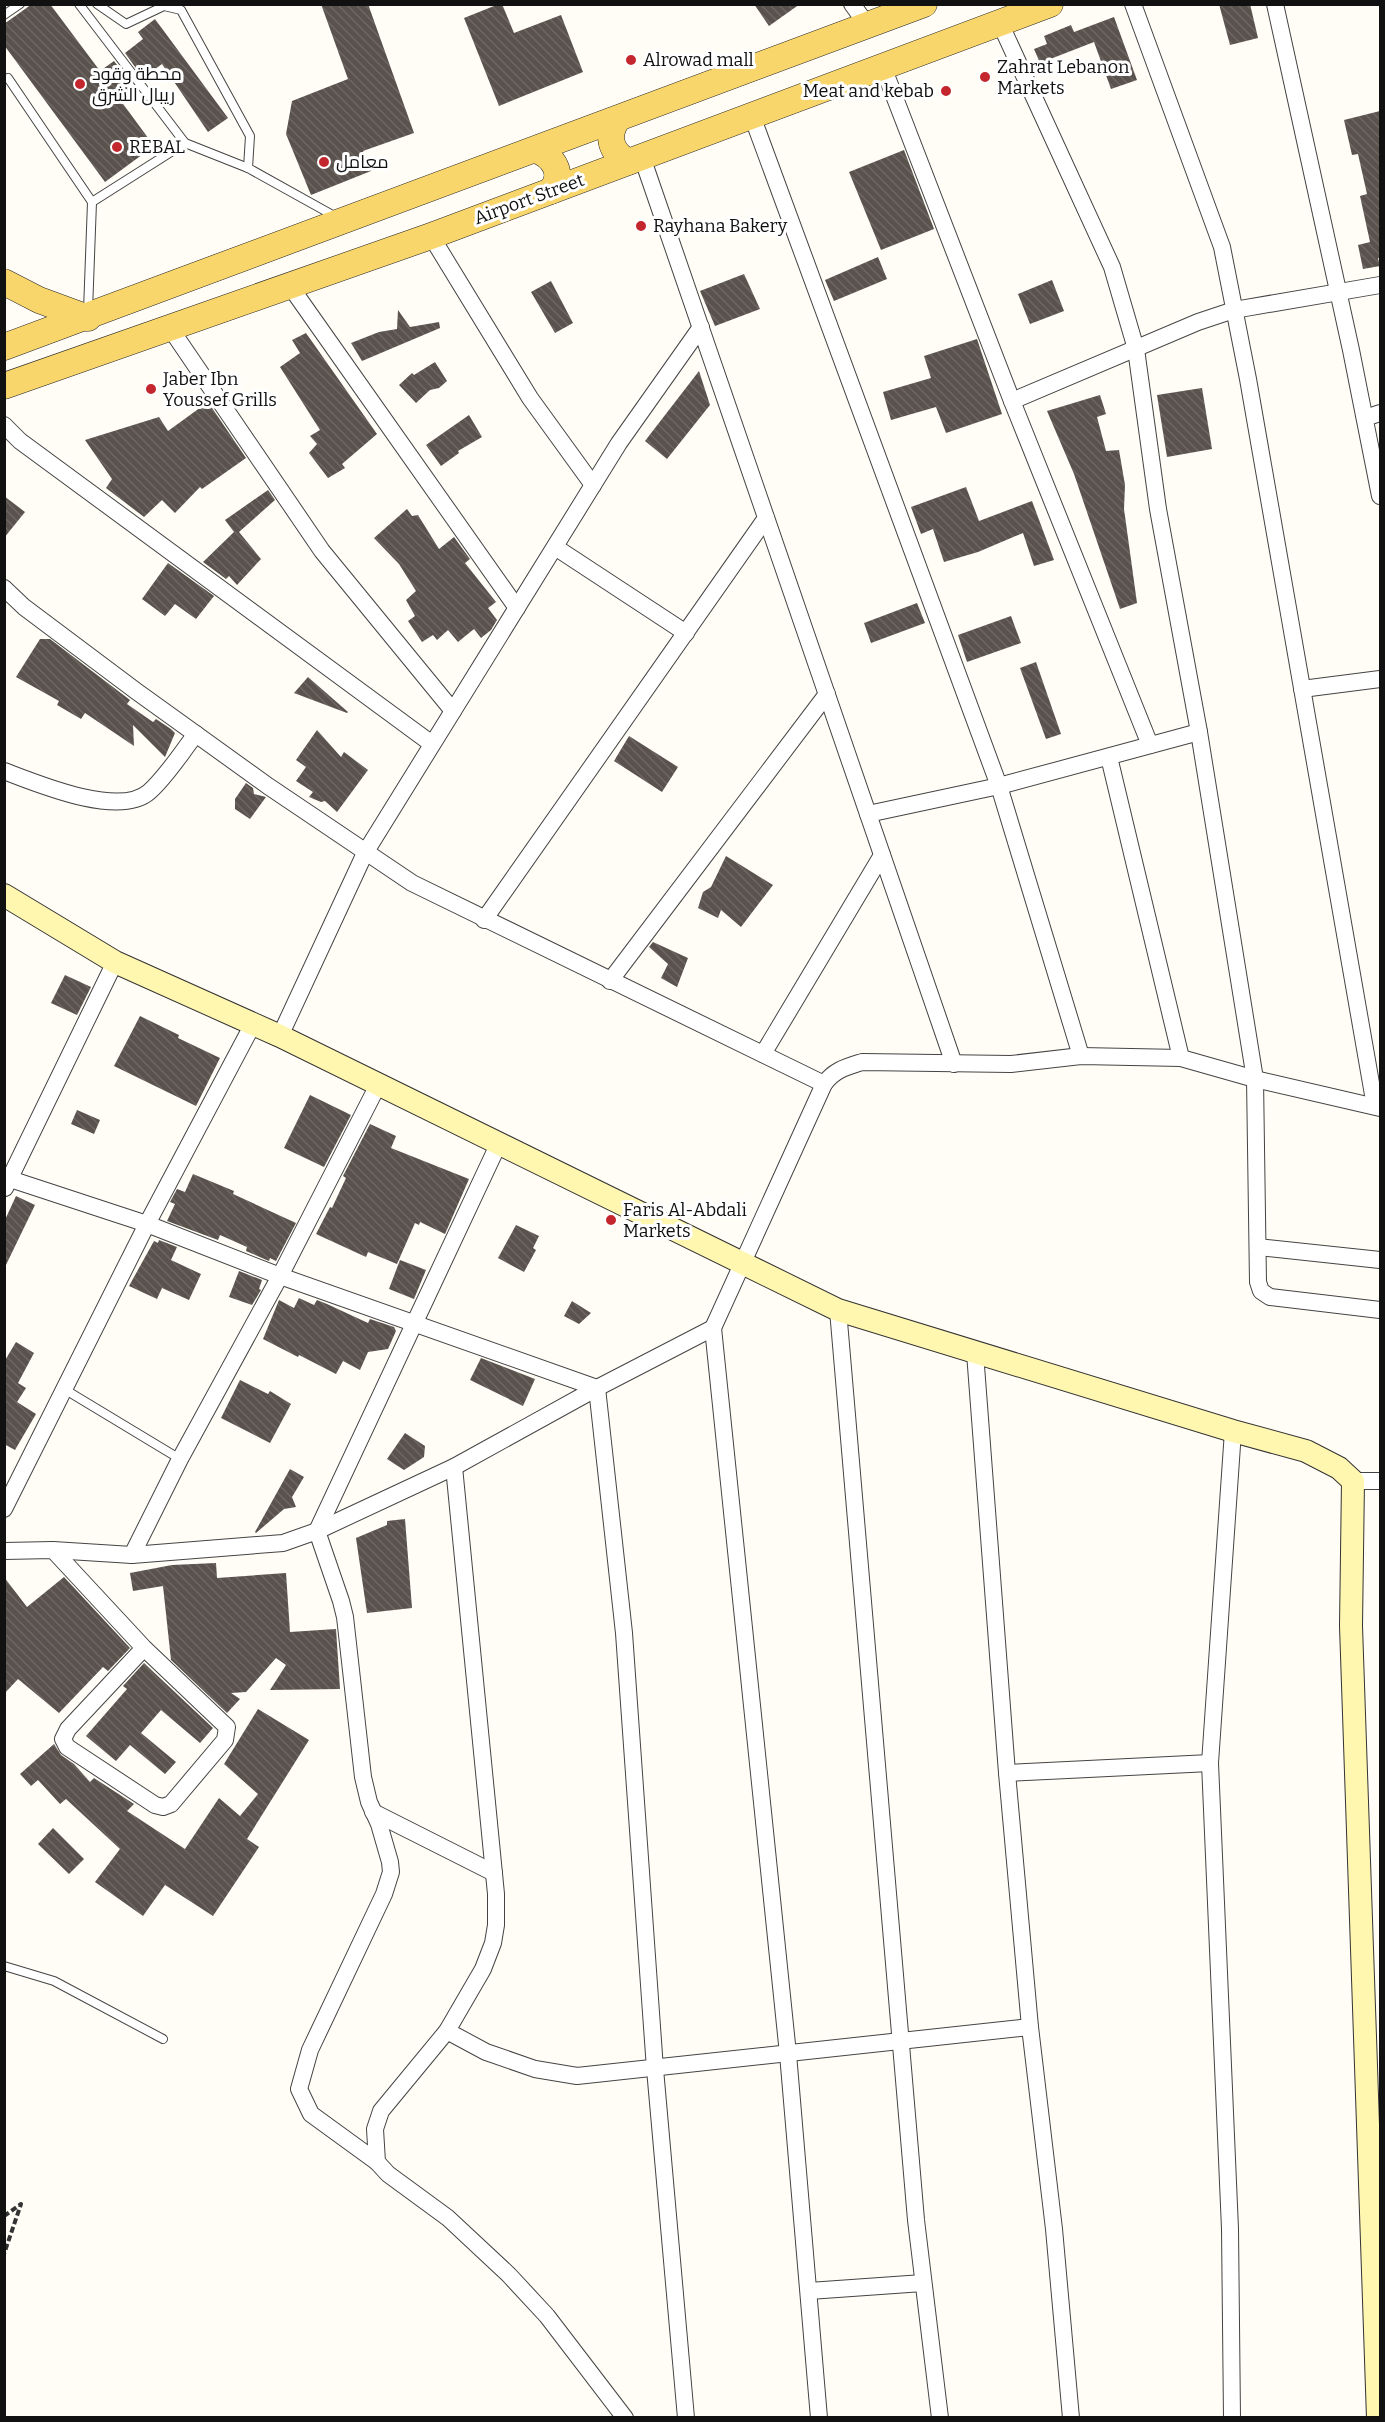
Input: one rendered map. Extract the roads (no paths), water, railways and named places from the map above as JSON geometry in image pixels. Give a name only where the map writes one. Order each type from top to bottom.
[{"type":"main road","points":[[4,347],[88,318],[924,4]]},
{"type":"main road","name":"Airport Street","points":[[4,386],[430,236],[1050,4]]},
{"type":"main road","points":[[617,120],[612,127],[611,142],[618,156],[635,160]]},
{"type":"main road","points":[[536,150],[549,157],[557,169],[558,178],[551,191]]},
{"type":"main road","points":[[4,282],[15,290],[88,318]]},
{"type":"street","points":[[852,4],[868,26]]},
{"type":"street","points":[[819,2418],[788,2054],[713,1329],[824,1083],[831,1074],[862,1062],[1011,1064],[1081,1056],[1181,1058],[1255,1079],[1378,1107],[1222,247],[1133,4]]},
{"type":"street","points":[[1275,4],[1338,292],[1373,415],[1380,496]]},
{"type":"street","points":[[1000,23],[1113,267],[1136,349],[1158,509],[1199,732],[1255,1079],[1261,1292],[1270,1297],[1380,1310]]},
{"type":"street","points":[[883,67],[1012,400],[1150,745]]},
{"type":"street","points":[[752,116],[999,786],[1081,1056]]},
{"type":"street","points":[[635,160],[701,327],[954,1064]]},
{"type":"street","points":[[430,236],[530,399],[593,484]]},
{"type":"street","points":[[1012,400],[1198,322],[1234,310],[1380,285]]},
{"type":"street","points":[[290,286],[517,608]]},
{"type":"street","points":[[280,1036],[365,853],[619,443],[701,327]]},
{"type":"street","points":[[170,328],[322,551],[453,711]]},
{"type":"street","points":[[4,425],[20,441],[432,744]]},
{"type":"street","points":[[484,920],[766,519]]},
{"type":"street","points":[[555,547],[686,633]]},
{"type":"street","points":[[4,588],[24,608],[196,734],[365,853],[412,883],[484,920],[824,1083]]},
{"type":"street","points":[[1302,689],[1380,679]]},
{"type":"street","points":[[610,981],[827,694]]},
{"type":"street","points":[[868,814],[999,786],[1199,732]]},
{"type":"street","points":[[4,771],[90,800],[128,802],[148,793],[196,734]]},
{"type":"street","points":[[1109,757],[1181,1058]]},
{"type":"street","points":[[763,1054],[882,855]]},
{"type":"street","points":[[4,895],[115,962],[280,1036],[838,1310],[1233,1431],[1306,1451],[1339,1468],[1353,1481],[1380,1481]]},
{"type":"street","points":[[115,962],[6,1182],[147,1224],[280,1276],[597,1388]]},
{"type":"street","points":[[4,1509],[147,1224],[253,1024]]},
{"type":"street","points":[[132,1555],[180,1459],[280,1276],[378,1085]]},
{"type":"street","points":[[498,1145],[317,1531],[345,1617],[363,1777],[390,1862],[389,1882],[310,2050],[300,2089],[311,2114],[448,2218],[509,2275],[547,2316],[625,2418]]},
{"type":"street","points":[[1258,1247],[1380,1260]]},
{"type":"street","points":[[838,1310],[916,2220],[939,2418]]},
{"type":"street","points":[[4,1551],[53,1550],[132,1555],[283,1543],[317,1531],[454,1467],[597,1388],[713,1329]]},
{"type":"street","points":[[975,1353],[1007,1773],[1030,2027],[1054,2229],[1071,2418]]},
{"type":"street","points":[[597,1388],[624,1633],[655,2069],[686,2418]]},
{"type":"street","points":[[1232,2418],[1230,2229],[1210,1763],[1233,1431]]},
{"type":"street","points":[[377,2162],[375,2129],[381,2111],[447,2031],[483,1969],[493,1943],[497,1910],[454,1467]]},
{"type":"street","points":[[1353,1481],[1351,1626],[1378,2418]]},
{"type":"street","points":[[53,1550],[144,1648],[224,1723],[228,1731],[225,1740],[171,1804],[163,1807],[155,1805],[67,1747],[63,1739],[68,1728],[144,1648]]},
{"type":"street","points":[[1007,1773],[1210,1763]]},
{"type":"street","points":[[373,1812],[494,1873]]},
{"type":"street","points":[[447,2031],[486,2052],[536,2069],[577,2076],[1030,2027]]},
{"type":"street","points":[[808,2291],[923,2283]]},
{"type":"lane","points":[[4,15],[20,4]]},
{"type":"lane","points":[[79,4],[185,142],[248,168],[345,222]]},
{"type":"lane","points":[[97,4],[126,24],[164,6],[181,10],[250,136],[248,168]]},
{"type":"lane","points":[[6,77],[92,202],[88,318]]},
{"type":"lane","points":[[92,202],[185,142]]},
{"type":"lane","points":[[64,1389],[180,1459]]},
{"type":"lane","points":[[4,1966],[54,1981],[163,2039]]},
{"type":"place","name":"Alrowad mall","points":[[631,60]]},
{"type":"place","name":"Zahrat Lebanon Markets","points":[[985,77]]},
{"type":"place","name":"محطة وقود ريبال الشرق","points":[[80,84]]},
{"type":"place","name":"Meat and kebab","points":[[946,91]]},
{"type":"place","name":"REBAL","points":[[117,147]]},
{"type":"place","name":"معامل","points":[[324,162]]},
{"type":"place","name":"Rayhana Bakery","points":[[641,226]]},
{"type":"place","name":"Jaber Ibn Youssef Grills","points":[[151,389]]},
{"type":"place","name":"Faris Al-Abdali Markets","points":[[611,1220]]}]
